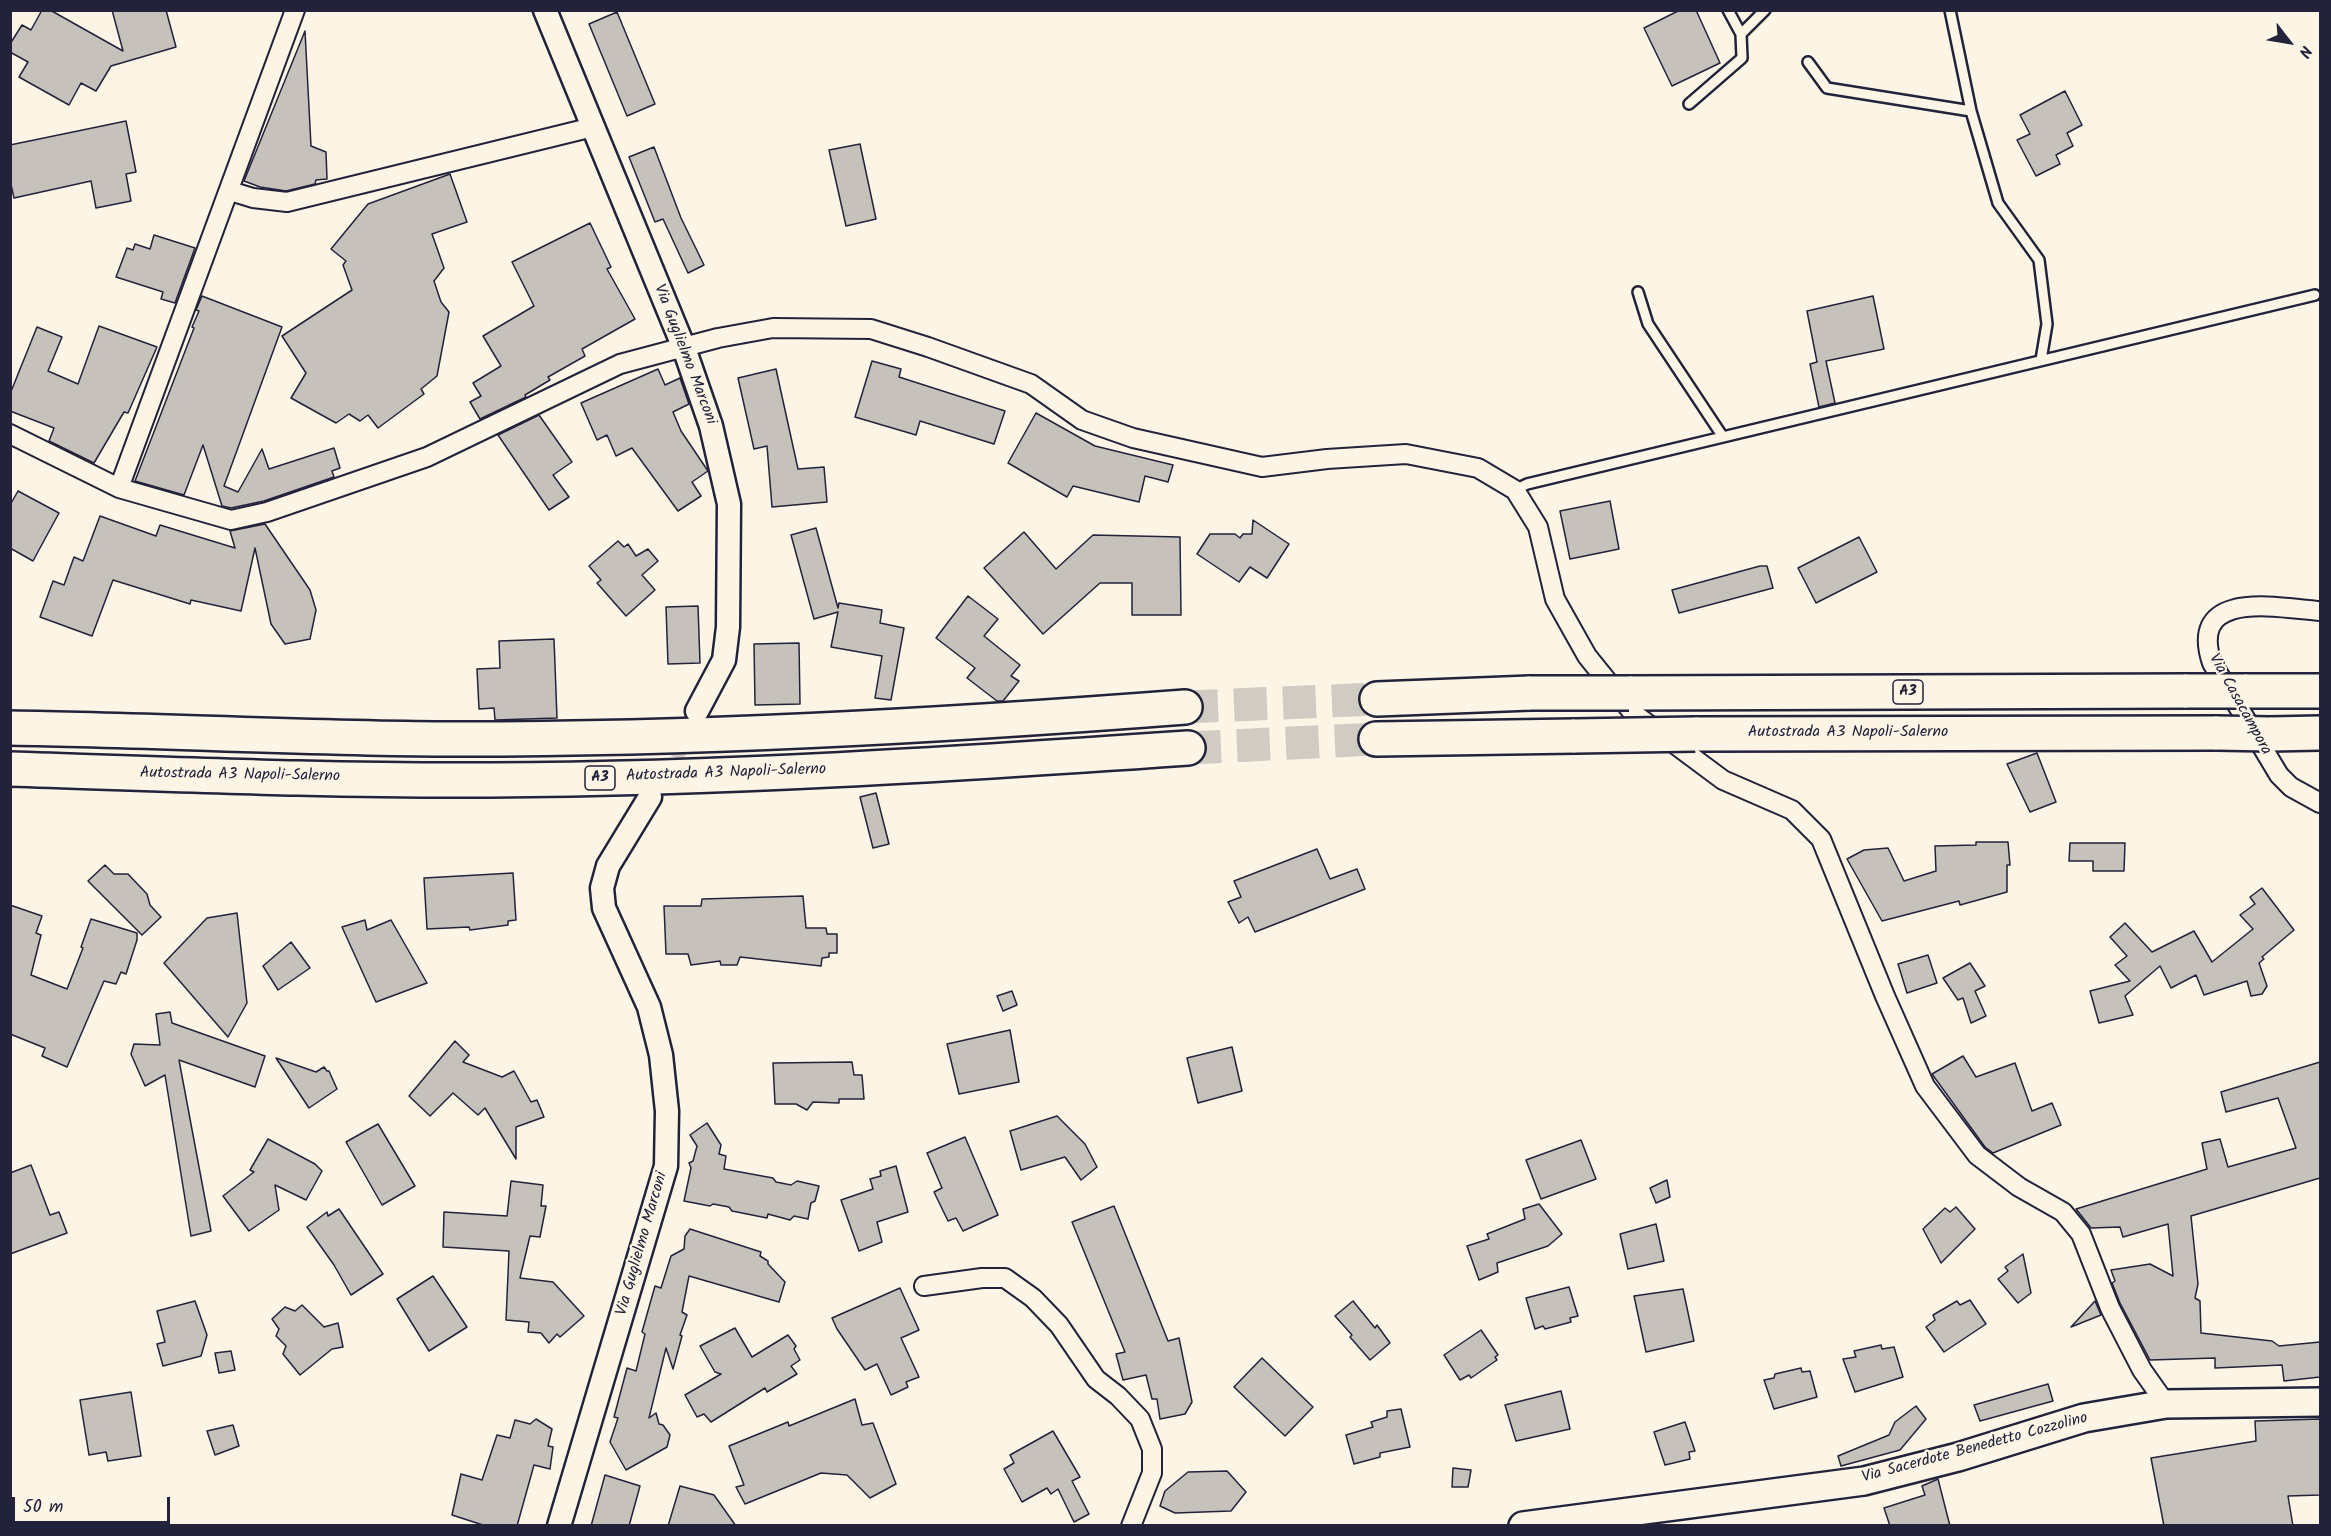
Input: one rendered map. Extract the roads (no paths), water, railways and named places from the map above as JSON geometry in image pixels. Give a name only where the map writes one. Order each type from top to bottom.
[{"type":"highway","name":"A3","points":[[1377,699],[1530,693],[2320,691]]},
{"type":"highway","points":[[10,728],[436,739],[606,737],[751,733],[1185,707]]},
{"type":"highway","name":"Autostrada A3 Napoli-Salerno","points":[[1376,739],[1695,734],[2320,734]]},
{"type":"highway","name":"Autostrada A3 Napoli-Salerno","points":[[10,769],[279,777],[584,779],[784,773],[1188,748]]},
{"type":"main road","name":"Via Sacerdote Benedetto Cozzolino","points":[[1523,1526],[1864,1481],[1958,1457],[2084,1418],[2166,1404],[2320,1402]]},
{"type":"street","points":[[119,488],[295,10]]},
{"type":"street","name":"Via Guglielmo Marconi","points":[[545,10],[684,348],[711,426],[729,504],[728,627],[724,660],[697,711]]},
{"type":"street","points":[[230,191],[253,198],[286,202],[593,127]]},
{"type":"street","points":[[10,434],[119,488],[231,520],[267,512],[427,457],[620,364],[718,338],[773,328],[871,329],[1031,384],[1082,420],[1133,438],[1262,467],[1327,459],[1407,454],[1478,468],[1515,490],[1538,527],[1555,599],[1587,656],[1633,713],[1723,780],[1792,810],[1821,839],[1885,996],[1925,1086],[1977,1155],[2019,1187],[2063,1212],[2081,1234],[2110,1308],[2142,1370],[2166,1404]]},
{"type":"street","name":"Via Casacampora","points":[[2320,610],[2253,606],[2230,609],[2214,623],[2207,642],[2212,663],[2279,775],[2291,787],[2320,803]]},
{"type":"street","name":"Via Guglielmo Marconi","points":[[559,1526],[666,1166],[667,1111],[661,1055],[649,1007],[603,908],[602,888],[608,866],[650,797]]},
{"type":"street","points":[[924,1286],[982,1278],[1005,1278],[1033,1298],[1059,1324],[1096,1379],[1118,1396],[1140,1419],[1152,1449],[1152,1473],[1131,1526]]},
{"type":"lane","points":[[1689,104],[1742,58],[1741,34],[1728,10]]},
{"type":"lane","points":[[1741,34],[1765,10]]},
{"type":"lane","points":[[1950,10],[1971,111],[1998,202],[2039,260],[2047,324],[2041,360]]},
{"type":"lane","points":[[1808,62],[1827,88],[1971,111]]},
{"type":"lane","points":[[1638,292],[1648,324],[1723,437]]},
{"type":"lane","points":[[1515,490],[1527,484],[2315,296]]},
{"type":"tunnel","points":[[1185,707],[1377,699]]},
{"type":"tunnel","points":[[656,785],[690,725]]},
{"type":"tunnel","points":[[1188,748],[1376,739]]}]
